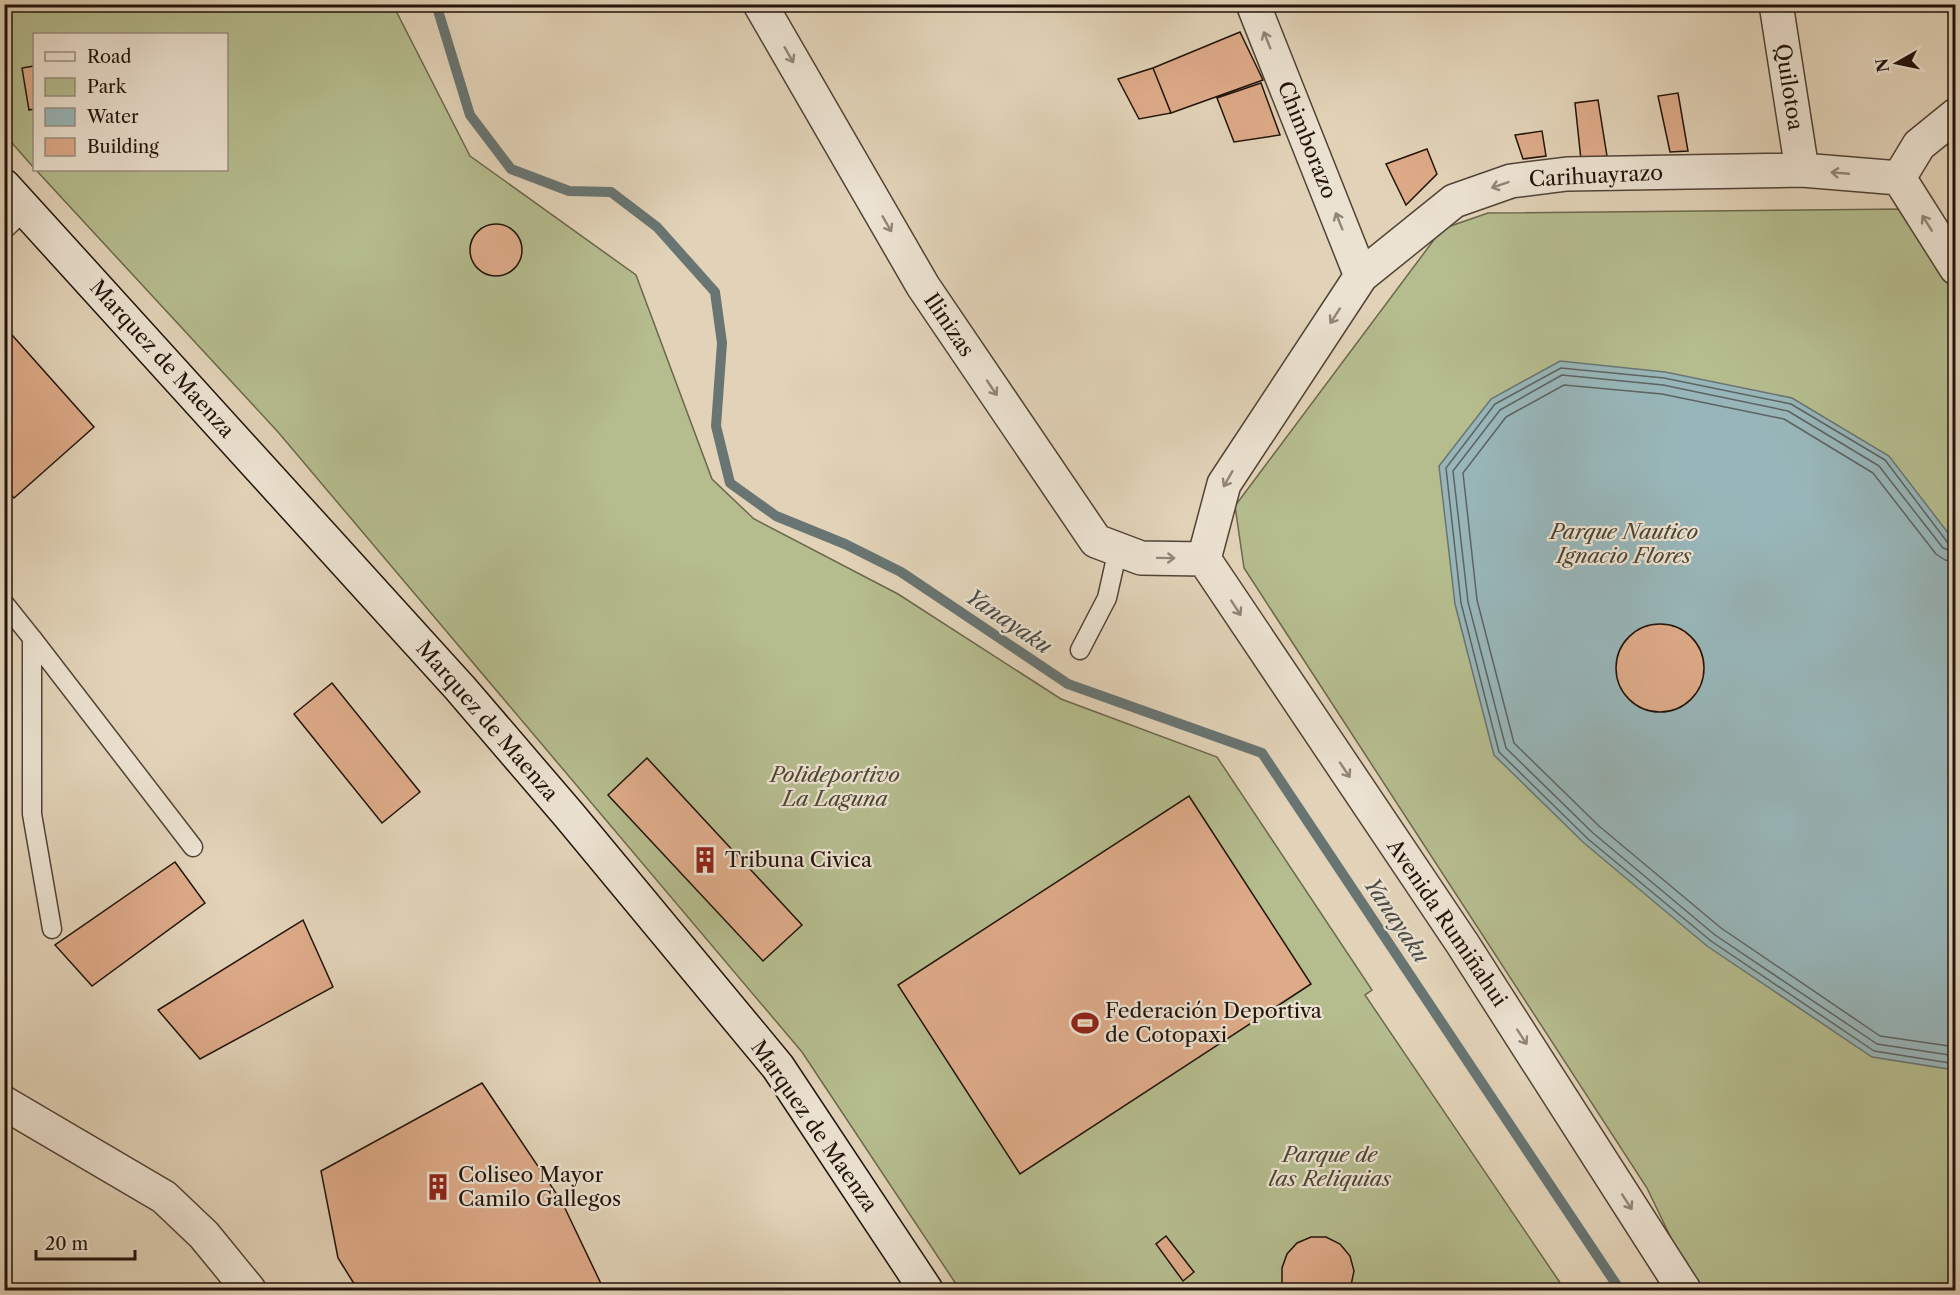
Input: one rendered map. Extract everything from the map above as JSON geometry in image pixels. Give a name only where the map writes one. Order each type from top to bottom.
[{"type":"street","name":"Ilinizas","points":[[760,4],[923,286],[1096,541],[1141,558],[1204,559]]},
{"type":"street","name":"Chimborazo","points":[[1253,4],[1361,276]]},
{"type":"street","name":"Quilotoa","points":[[1776,4],[1803,170]]},
{"type":"street","points":[[1956,115],[1919,145],[1899,178],[1956,268]]},
{"type":"street","name":"Carihuayrazo","points":[[1204,559],[1224,484],[1361,276],[1454,201],[1511,181],[1567,174],[1803,170],[1899,178]]},
{"type":"street","name":"Marquez de Maenza","points":[[4,186],[15,220],[460,687],[577,824],[778,1067],[926,1290]]},
{"type":"street","name":"Avenida Rumiñahui","points":[[1204,559],[1462,943],[1684,1290]]},
{"type":"street","points":[[4,1103],[164,1197],[204,1235],[249,1290]]},
{"type":"lane","points":[[1080,650],[1107,598],[1118,549]]},
{"type":"lane","points":[[4,603],[193,847]]},
{"type":"lane","points":[[32,638],[32,814],[52,929]]},
{"type":"green space","name":"Polideportivo La Laguna","points":[[5,5],[393,5],[470,156],[636,275],[712,479],[754,519],[898,594],[1061,699],[1217,757],[1372,990],[1365,995],[1565,1290],[960,1290],[802,1052],[278,432],[37,171],[228,171],[228,33],[33,33],[33,167],[5,135]]},
{"type":"green space","name":"Parque Nautico Ignacio Flores","points":[[1905,209],[1955,291],[1955,1290],[1696,1290],[1647,1188],[1244,568],[1235,506],[1442,229],[1488,213]]},
{"type":"water","name":"Parque Nautico Ignacio Flores","points":[[1560,361],[1665,372],[1792,398],[1889,456],[1955,542],[1955,1070],[1872,1057],[1707,946],[1584,843],[1494,755],[1455,604],[1439,466],[1491,399]]},
{"type":"building","points":[[1240,32],[1263,80],[1171,113],[1153,68]]},
{"type":"building","points":[[33,66],[33,109],[29,110],[22,68]]},
{"type":"building","points":[[1153,68],[1171,113],[1139,119],[1118,79]]},
{"type":"building","points":[[1261,83],[1280,135],[1234,142],[1217,98]]},
{"type":"building","points":[[1678,93],[1688,151],[1670,152],[1658,96]]},
{"type":"building","points":[[1598,100],[1607,156],[1581,160],[1575,103]]},
{"type":"building","points":[[1542,131],[1546,156],[1523,159],[1515,135]]},
{"type":"building","points":[[1427,149],[1437,174],[1406,205],[1386,164]]},
{"type":"building","points":[[491,224],[501,224],[510,228],[518,236],[522,250],[518,264],[510,272],[501,276],[491,276],[482,272],[474,264],[470,255],[470,245],[474,236],[482,228]]},
{"type":"building","points":[[4,326],[94,427],[14,498],[4,488]]},
{"type":"building","points":[[1660,624],[1685,631],[1697,643],[1704,668],[1697,693],[1685,705],[1660,712],[1635,705],[1623,693],[1616,668],[1623,643],[1635,631]]},
{"type":"building","points":[[332,683],[420,792],[382,823],[294,714]]},
{"type":"building","name":"Tribuna Civica","points":[[647,758],[802,925],[763,961],[608,795]]},
{"type":"building","points":[[1189,796],[1311,984],[1020,1174],[898,985]]},
{"type":"building","points":[[175,862],[205,903],[92,986],[55,945]]},
{"type":"building","points":[[303,920],[333,987],[200,1059],[158,1010]]},
{"type":"building","name":"Coliseo Mayor Camilo Gallegos","points":[[482,1083],[562,1202],[604,1290],[358,1290],[338,1258],[321,1171]]},
{"type":"building","points":[[1166,1236],[1194,1272],[1183,1281],[1156,1244]]},
{"type":"building","points":[[1311,1237],[1326,1237],[1340,1244],[1350,1256],[1354,1271],[1350,1290],[1286,1290],[1282,1284],[1282,1268],[1287,1254],[1297,1243]]},
{"type":"waterway","name":"Yanayaku","points":[[436,4],[470,115],[511,169],[569,191],[611,192],[657,227],[715,292],[722,343],[716,426],[730,483],[776,516],[845,544],[901,572],[1068,684],[1262,753],[1620,1290]]},
{"type":"place","name":"Tribuna Civica","points":[[705,860]]},
{"type":"place","name":"Federación Deportiva de Cotopaxi","points":[[1085,1023]]},
{"type":"place","name":"Coliseo Mayor Camilo Gallegos","points":[[438,1187]]},
{"type":"park label","name":"Parque de las Reliquias","points":[[1330,1167]]}]
